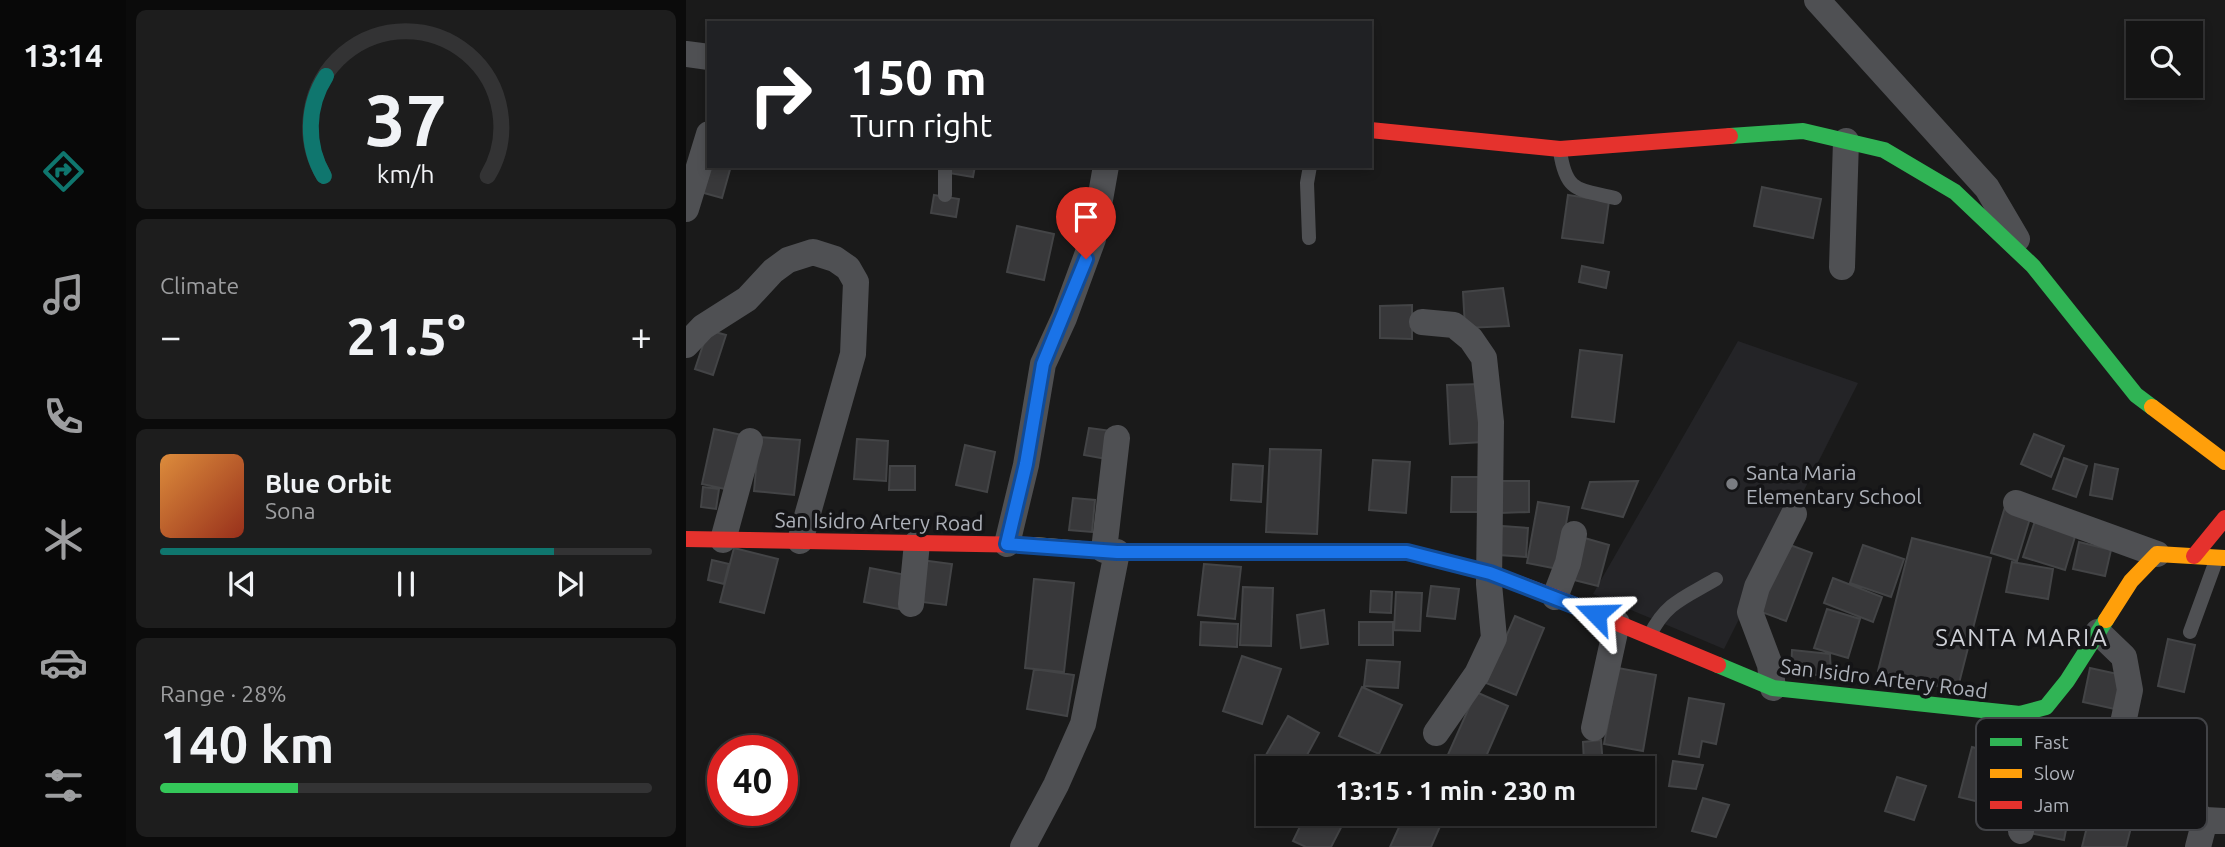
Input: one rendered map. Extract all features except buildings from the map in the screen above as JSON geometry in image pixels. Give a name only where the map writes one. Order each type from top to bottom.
[{"type":"street","points":[[1817,0],[1987,188],[2032,266]]},
{"type":"street","points":[[686,54],[707,57]]},
{"type":"street","points":[[1372,131],[1560,149],[1804,131],[1884,150],[1955,192],[2032,266],[2136,395],[2225,462]]},
{"type":"street","points":[[686,209],[707,141]]},
{"type":"street","points":[[1842,267],[1846,141]]},
{"type":"street","points":[[1007,544],[1026,464],[1043,364],[1064,318],[1093,239],[1106,168]]},
{"type":"street","points":[[686,345],[703,327],[747,299],[773,271],[788,260],[813,252],[835,259],[848,268],[856,282],[853,354],[800,541]]},
{"type":"street","points":[[1422,322],[1454,325],[1471,339],[1484,358],[1491,422],[1489,598],[1494,638],[1477,674],[1436,733]]},
{"type":"street","points":[[1023,847],[1056,785],[1083,724],[1110,551],[1118,438]]},
{"type":"street","points":[[723,540],[750,441]]},
{"type":"street","points":[[2017,503],[2157,554],[2221,558]]},
{"type":"street","points":[[1773,688],[1770,665],[1751,612],[1757,587],[1794,514]]},
{"type":"street","points":[[2194,556],[2225,518]]},
{"type":"street","points":[[1555,597],[1568,563],[1574,534]]},
{"type":"street","name":"San Isidro Artery Road","points":[[686,539],[1007,544],[1110,551],[1407,552],[1490,573],[1555,597],[1773,688],[2020,714],[2046,707],[2067,681],[2131,581],[2157,554]]},
{"type":"street","points":[[911,604],[917,543]]},
{"type":"street","points":[[1594,728],[1617,623]]},
{"type":"street","points":[[2098,632],[2124,657],[2130,690],[2124,718]]},
{"type":"street","points":[[2198,847],[2215,821]]},
{"type":"lane","points":[[1560,149],[1563,173],[1574,188],[1615,198]]},
{"type":"lane","points":[[945,168],[945,195]]},
{"type":"lane","points":[[1308,238],[1307,183],[1310,168]]},
{"type":"lane","points":[[2190,632],[2221,558]]},
{"type":"lane","points":[[1649,636],[1659,616],[1668,607],[1716,579]]},
{"type":"shaded area","name":"Santa Maria Elementary School","points":[[1738,341],[1858,383],[1724,649],[1593,594]]},
{"type":"traffic: fast","points":[[1730,136],[1803,131],[1884,150],[1955,192],[2033,266],[2136,395],[2152,407]]},
{"type":"traffic: fast","points":[[1718,665],[1773,688],[2020,714],[2046,707],[2067,681],[2106,620]]},
{"type":"traffic: slow","points":[[2152,407],[2225,462]]},
{"type":"traffic: slow","points":[[1034,545],[1117,552],[1363,552]]},
{"type":"traffic: slow","points":[[2106,620],[2131,581],[2157,554],[2225,558]]},
{"type":"traffic: jam","points":[[1372,130],[1560,149],[1730,136]]},
{"type":"traffic: jam","points":[[2194,556],[2225,518]]},
{"type":"traffic: jam","points":[[686,539],[1034,545]]},
{"type":"traffic: jam","points":[[1363,552],[1407,552],[1490,573],[1718,665]]},
{"type":"place","name":"Santa Maria Elementary School","points":[[1732,484]]},
{"type":"district","name":"SANTA MARIA","points":[[2022,637]]},
{"type":"route","points":[[1086,259],[1043,364],[1026,464],[1007,544],[1117,552],[1407,552],[1490,573],[1596,614]]}]
